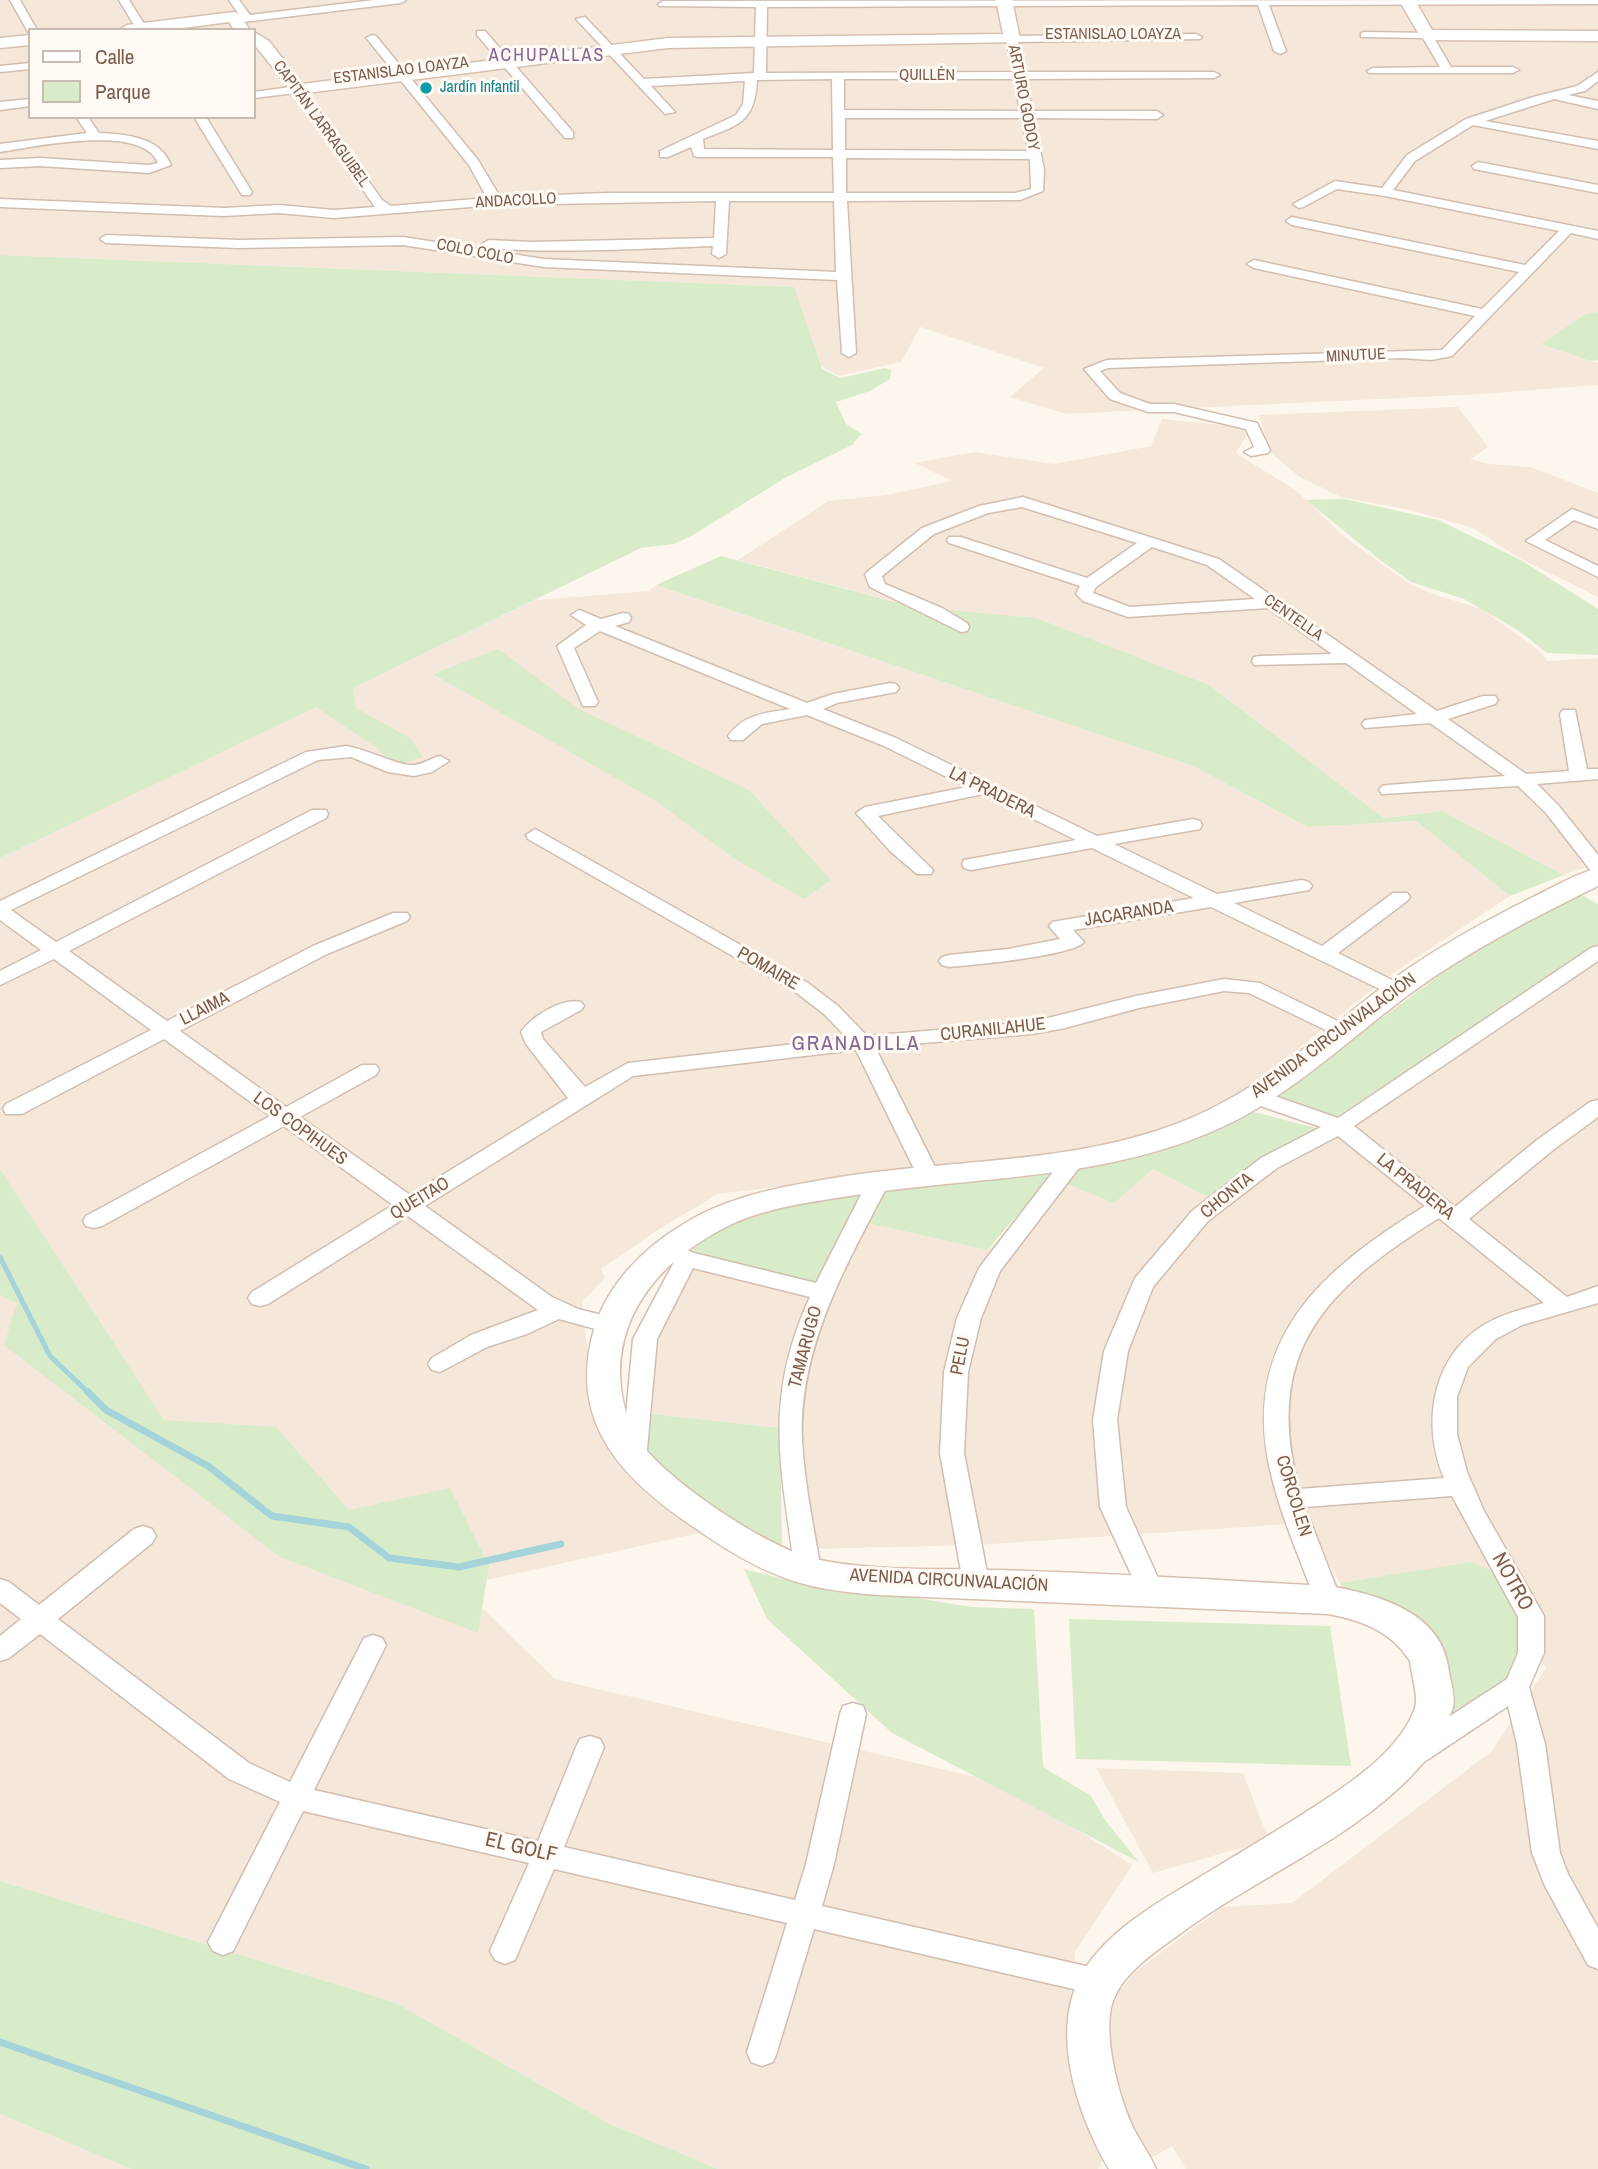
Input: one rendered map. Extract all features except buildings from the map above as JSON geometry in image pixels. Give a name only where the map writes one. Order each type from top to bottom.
[{"type":"street","points":[[0,43],[28,38],[15,0]]},
{"type":"street","points":[[124,0],[141,28]]},
{"type":"street","points":[[234,0],[241,20]]},
{"type":"street","points":[[153,28],[241,20],[376,0]]},
{"type":"street","points":[[342,4],[401,0]]},
{"type":"street","points":[[663,4],[762,1],[1598,1]]},
{"type":"street","points":[[664,154],[739,120],[747,111],[751,102],[762,38],[762,1]]},
{"type":"street","name":"ARTURO GODOY","points":[[1004,1],[1035,155],[1037,191],[1033,193]]},
{"type":"street","points":[[1262,1],[1280,51]]},
{"type":"street","points":[[1414,1],[1433,35],[1447,71]]},
{"type":"street","points":[[581,19],[669,112]]},
{"type":"street","points":[[481,33],[569,135]]},
{"type":"street","points":[[1365,35],[1598,36]]},
{"type":"street","points":[[1433,35],[1462,70]]},
{"type":"street","name":"ESTANISLAO LOAYZA","points":[[256,93],[605,47],[762,38],[1196,37],[1012,37]]},
{"type":"street","points":[[372,38],[474,163],[495,201]]},
{"type":"street","name":"CAPITÁN LARRAGUIBEL","points":[[256,39],[297,87],[378,202],[389,210]]},
{"type":"street","points":[[0,69],[28,66]]},
{"type":"street","points":[[1373,71],[1513,70]]},
{"type":"street","name":"QUILLÉN","points":[[640,83],[756,76],[1214,75]]},
{"type":"street","points":[[1385,191],[1411,158],[1470,122],[1552,95],[1581,89],[1598,75]]},
{"type":"street","points":[[838,76],[849,353]]},
{"type":"street","points":[[1552,95],[1598,105]]},
{"type":"street","points":[[0,106],[28,102]]},
{"type":"street","points":[[840,114],[1157,115]]},
{"type":"street","points":[[85,119],[99,136]]},
{"type":"street","points":[[201,119],[246,192]]},
{"type":"street","points":[[1470,122],[1598,145]]},
{"type":"street","points":[[62,163],[99,136]]},
{"type":"street","points":[[0,148],[99,136],[152,148],[159,153],[166,165],[159,169],[141,169],[62,163],[0,164]]},
{"type":"street","points":[[696,139],[697,151],[703,154],[1035,155]]},
{"type":"street","points":[[1478,166],[1598,188]]},
{"type":"street","points":[[1299,204],[1335,185],[1385,191],[1598,235]]},
{"type":"street","name":"ANDACOLLO","points":[[0,203],[224,212],[279,209],[342,214],[495,201],[841,196],[1016,197],[1033,193]]},
{"type":"street","points":[[716,269],[721,242],[723,197]]},
{"type":"street","points":[[1292,220],[1529,270]]},
{"type":"street","name":"MINUTUE","points":[[1251,452],[1264,450],[1252,426],[1174,408],[1148,408],[1115,396],[1091,369],[1107,364],[1403,354],[1440,356],[1447,353],[1568,229]]},
{"type":"street","name":"COLO COLO","points":[[424,237],[531,246],[721,242]]},
{"type":"street","name":"COLO COLO","points":[[106,239],[239,244],[403,241],[544,263],[716,269],[735,274],[844,276]]},
{"type":"street","points":[[1254,264],[1484,314]]},
{"type":"street","name":"CENTELLA","points":[[961,627],[936,612],[878,587],[873,575],[928,531],[984,509],[1023,502],[1213,562],[1523,780],[1552,809],[1595,879]]},
{"type":"street","points":[[1598,524],[1573,514],[1534,541],[1598,572]]},
{"type":"street","points":[[955,540],[1089,584]]},
{"type":"street","points":[[1150,541],[1089,584],[1084,594],[1128,612],[1272,604]]},
{"type":"street","name":"LA PRADERA","points":[[579,615],[769,696],[808,708],[890,742],[1397,990]]},
{"type":"street","points":[[589,702],[565,646],[599,625],[623,618]]},
{"type":"street","points":[[1261,661],[1350,658]]},
{"type":"street","points":[[737,736],[757,720],[833,699],[890,688]]},
{"type":"street","points":[[1371,724],[1437,718],[1489,699]]},
{"type":"street","points":[[1388,790],[1589,775],[1569,714]]},
{"type":"street","points":[[0,909],[312,756],[331,752],[353,752],[401,772],[424,771],[440,761]]},
{"type":"street","points":[[924,870],[897,847],[865,813],[982,789]]},
{"type":"street","points":[[0,979],[319,814]]},
{"type":"street","points":[[971,864],[1193,825]]},
{"type":"street","name":"POMAIRE","points":[[536,835],[801,988],[831,1010],[863,1043],[928,1175]]},
{"type":"street","name":"AVENIDA CIRCUNVALACIÓN","points":[[1134,2169],[1104,2110],[1091,2055],[1087,2017],[1098,1982],[1115,1961],[1178,1908],[1339,1814],[1404,1761],[1425,1731],[1434,1710],[1437,1687],[1431,1665],[1420,1644],[1402,1625],[1377,1611],[1328,1600],[891,1581],[808,1571],[779,1561],[733,1535],[664,1486],[634,1460],[619,1437],[609,1413],[603,1380],[604,1351],[610,1325],[626,1291],[645,1268],[677,1254],[717,1219],[749,1207],[792,1195],[880,1179],[1012,1168],[1111,1154],[1212,1120],[1253,1096],[1345,1032],[1397,990],[1475,939],[1595,879]]},
{"type":"street","name":"JACARANDA","points":[[949,961],[1008,956],[1074,942],[1059,926],[1302,886]]},
{"type":"street","points":[[1324,954],[1400,897]]},
{"type":"street","name":"LOS COPIHUES","points":[[0,909],[407,1207],[544,1303],[558,1310],[610,1325]]},
{"type":"street","name":"LLAIMA","points":[[14,1109],[320,950],[400,917]]},
{"type":"street","name":"CHONTA","points":[[1151,1591],[1113,1507],[1105,1420],[1116,1351],[1143,1284],[1200,1216],[1269,1163],[1340,1126],[1598,952]]},
{"type":"street","name":"CURANILAHUE","points":[[628,1070],[863,1043],[1032,1028],[1065,1022],[1136,1002],[1239,984],[1253,987],[1345,1032]]},
{"type":"street","points":[[574,1006],[536,1025],[531,1032],[533,1040],[579,1094],[579,1100]]},
{"type":"street","points":[[94,1221],[369,1070]]},
{"type":"street","name":"QUEITAO","points":[[260,1298],[628,1070]]},
{"type":"street","name":"LA PRADERA","points":[[1253,1096],[1340,1126],[1561,1305]]},
{"type":"street","name":"CORCOLEN","points":[[1328,1600],[1291,1499],[1279,1455],[1275,1403],[1284,1357],[1308,1313],[1335,1280],[1372,1249],[1447,1213],[1598,1107]]},
{"type":"street","name":"PELU","points":[[975,1583],[952,1453],[959,1359],[969,1318],[990,1268],[1074,1160]]},
{"type":"street","name":"TAMARUGO","points":[[808,1571],[790,1437],[795,1378],[821,1292],[880,1179]]},
{"type":"street","points":[[634,1460],[645,1339],[677,1254],[821,1292]]},
{"type":"street","name":"NOTRO","points":[[1516,1687],[1529,1663],[1535,1641],[1531,1616],[1458,1486],[1444,1436],[1442,1410],[1445,1388],[1455,1368],[1472,1346],[1488,1332],[1508,1321],[1598,1294]]},
{"type":"street","points":[[440,1364],[480,1341],[519,1328],[558,1310]]},
{"type":"street","points":[[1291,1499],[1458,1486]]},
{"type":"street","points":[[0,1651],[143,1536]]},
{"type":"street","name":"EL GOLF","points":[[0,1589],[239,1771],[298,1797],[1098,1982]]},
{"type":"street","points":[[223,1942],[373,1644]]},
{"type":"street","points":[[1404,1761],[1516,1687],[1531,1744],[1546,1853],[1555,1877],[1598,1956]]},
{"type":"street","points":[[762,2052],[820,1864],[853,1714]]},
{"type":"street","points":[[505,1951],[590,1747]]},
{"type":"shaded area","points":[[0,0],[1598,0],[1598,312],[1585,314],[1541,344],[1598,363],[1598,385],[1482,394],[1066,414],[1010,397],[1044,368],[920,327],[901,362],[838,376],[820,365],[793,287],[0,255]]},
{"type":"shaded area","points":[[1458,407],[1488,447],[1470,459],[1489,464],[1531,467],[1598,493],[1598,597],[1521,559],[1473,528],[1410,510],[1341,497],[1300,477],[1271,453],[1259,415]]},
{"type":"shaded area","points":[[1162,419],[1251,428],[1236,453],[1298,492],[1343,536],[1410,584],[1482,609],[1538,650],[1548,661],[1598,658],[1598,863],[1564,875],[1442,811],[1384,818],[1209,685],[738,560],[828,501],[887,495],[952,481],[915,463],[974,452],[1054,464],[1151,446]]},
{"type":"shaded area","points":[[656,585],[1193,766],[1306,827],[1416,821],[1510,896],[1389,976],[1260,1080],[1211,1115],[1132,1141],[1061,1158],[718,1194],[656,1231],[601,1269],[605,1278],[582,1302],[588,1355],[599,1421],[640,1481],[699,1533],[460,1586],[555,1679],[1006,1784],[1132,1865],[1075,1952],[1068,2031],[1084,2106],[1103,2161],[1098,2169],[718,2169],[610,2124],[394,2002],[0,1881],[0,858],[535,600],[649,591]]},
{"type":"shaded area","points":[[1598,957],[1598,2169],[1186,2169],[1172,2146],[1151,2158],[1125,2114],[1107,2054],[1107,2008],[1135,1972],[1222,1907],[1292,1903],[1492,1751],[1546,1668],[1471,1563],[1340,1583],[1305,1523],[977,1545],[809,1549],[780,1428],[643,1413],[653,1340],[687,1264],[863,1222],[987,1250],[1063,1182],[1153,1169],[1223,1204],[1283,1160]]},
{"type":"shaded area","points":[[1096,1768],[1243,1773],[1269,1840],[1153,1873]]},
{"type":"shaded area","points":[[0,2114],[131,2169],[0,2169]]},
{"type":"green space","points":[[0,255],[794,287],[822,369],[840,378],[885,368],[891,370],[890,379],[870,391],[836,402],[846,424],[862,434],[854,444],[785,478],[693,535],[674,544],[641,548],[353,688],[356,708],[410,738],[423,757],[393,766],[376,747],[316,707],[0,858]]},
{"type":"green space","points":[[1598,312],[1598,360],[1591,361],[1541,344],[1585,314]]},
{"type":"green space","points":[[1345,499],[1438,520],[1519,559],[1598,609],[1598,655],[1547,653],[1519,631],[1464,599],[1411,582],[1306,500]]},
{"type":"green space","points":[[721,556],[914,607],[1036,618],[1209,685],[1384,818],[1442,811],[1564,875],[1510,896],[1416,821],[1307,827],[1193,766],[656,585]]},
{"type":"green space","points":[[498,649],[577,708],[749,790],[831,880],[804,899],[735,859],[656,801],[433,674]]},
{"type":"green space","points":[[1580,894],[1598,904],[1598,944],[1330,1121],[1268,1102],[1478,947]]},
{"type":"green space","points":[[1246,1110],[1320,1129],[1266,1156],[1208,1197],[1153,1169],[1114,1203],[1063,1182],[1079,1168],[1154,1153]]},
{"type":"green space","points":[[0,1169],[164,1420],[276,1427],[349,1510],[450,1488],[489,1566],[478,1633],[280,1557],[4,1345],[17,1303],[0,1295]]},
{"type":"green space","points":[[1054,1173],[987,1250],[863,1222],[882,1187]]},
{"type":"green space","points":[[871,1187],[819,1285],[694,1255],[692,1245],[734,1220],[809,1197]]},
{"type":"green space","points":[[643,1413],[780,1428],[782,1550],[690,1494],[637,1450]]},
{"type":"green space","points":[[1471,1562],[1497,1573],[1521,1621],[1520,1659],[1506,1683],[1446,1720],[1449,1682],[1346,1596],[1340,1583]]},
{"type":"green space","points":[[744,1569],[820,1588],[897,1595],[972,1607],[1034,1609],[1043,1767],[1091,1796],[1105,1820],[1139,1862],[892,1733],[767,1619]]},
{"type":"green space","points":[[1069,1619],[1330,1626],[1351,1766],[1076,1759]]},
{"type":"green space","points":[[0,1881],[394,2002],[610,2124],[718,2169],[131,2169],[0,2114]]},
{"type":"waterway","points":[[0,1257],[50,1356],[90,1394]]},
{"type":"waterway","points":[[90,1394],[106,1410],[208,1466],[272,1516],[349,1527],[389,1558],[459,1567],[561,1544]]},
{"type":"waterway","points":[[0,2042],[366,2169]]},
{"type":"place","name":"Jardín Infantil","points":[[426,88]]},
{"type":"district","name":"ACHUPALLAS","points":[[547,56]]},
{"type":"district","name":"GRANADILLA","points":[[856,1044]]}]
